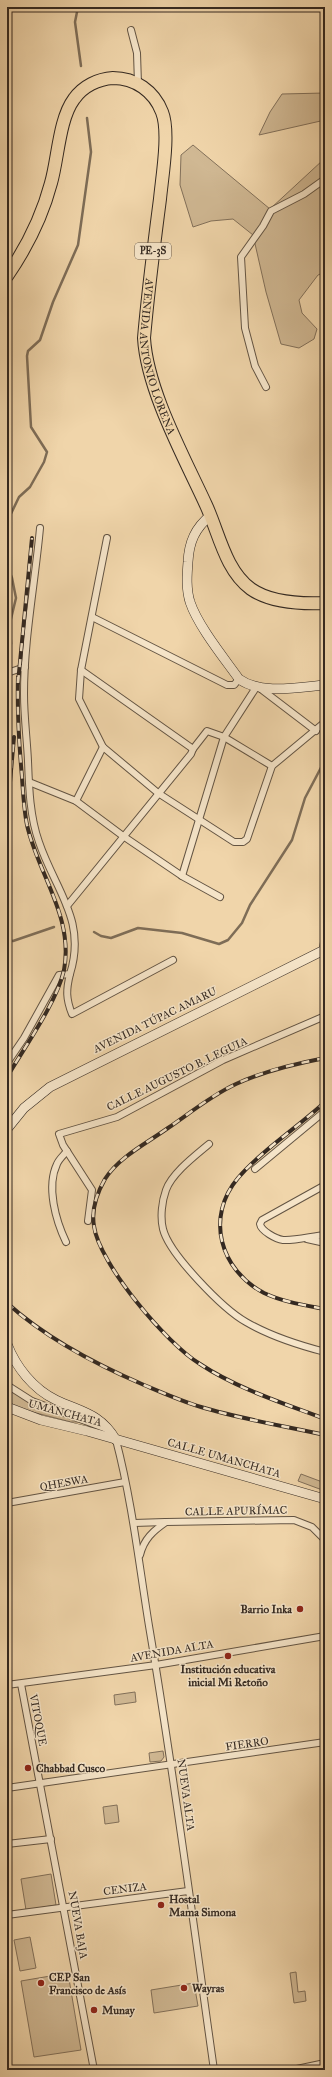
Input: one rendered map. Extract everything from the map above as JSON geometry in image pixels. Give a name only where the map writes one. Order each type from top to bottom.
[{"type":"highway","name":"AVENIDA ANTONIO LORENA","points":[[7,276],[24,250],[39,218],[51,182],[66,117],[73,99],[80,92],[98,80],[119,78],[138,84],[146,89],[154,97],[162,112],[164,122],[164,162],[145,322],[144,348],[158,399],[211,515],[230,564],[240,579],[252,590],[285,601],[325,603]]},
{"type":"street","points":[[131,30],[137,53],[138,84]]},
{"type":"street","points":[[266,387],[255,366],[245,328],[241,257],[263,226],[271,211],[304,194],[325,179]]},
{"type":"street","points":[[211,515],[202,522],[190,543],[187,582],[190,602],[198,618],[239,679],[246,684],[274,688],[325,685]]},
{"type":"street","points":[[40,528],[25,667],[24,695],[29,782],[31,809],[39,842],[68,906],[76,942],[75,958],[66,990],[66,1000],[72,1014],[173,960]]},
{"type":"street","points":[[107,538],[81,670],[79,699],[103,747],[158,793],[234,842],[243,842],[247,839],[272,766],[325,722]]},
{"type":"street","points":[[92,617],[227,685],[234,685],[239,679]]},
{"type":"street","points":[[7,673],[25,667]]},
{"type":"street","points":[[81,670],[193,749]]},
{"type":"street","points":[[257,686],[316,731]]},
{"type":"street","points":[[182,876],[224,737],[257,686]]},
{"type":"street","points":[[68,906],[123,836],[191,754],[193,749],[207,731],[224,737],[272,766]]},
{"type":"street","points":[[76,801],[103,747]]},
{"type":"street","points":[[29,782],[76,801],[123,836],[182,876],[220,897]]},
{"type":"street","name":"AVENIDA TÚPAC AMARU","points":[[7,1129],[24,1108],[50,1087],[325,948]]},
{"type":"street","points":[[7,1063],[24,1038],[59,975],[70,974]]},
{"type":"street","name":"CALLE AUGUSTO B. LEGUIA","points":[[67,1151],[59,1134],[117,1116],[223,1060],[325,1016]]},
{"type":"street","points":[[255,1169],[325,1111]]},
{"type":"street","points":[[209,1144],[181,1170],[167,1188],[162,1207],[162,1228],[166,1240],[207,1291],[230,1313],[256,1328],[301,1345],[325,1352]]},
{"type":"street","points":[[66,1242],[56,1220],[54,1208],[54,1182],[57,1164],[67,1151],[92,1190],[88,1221]]},
{"type":"street","points":[[325,1184],[262,1220],[261,1228],[283,1240],[325,1235]]},
{"type":"street","points":[[301,1237],[325,1243]]},
{"type":"street","points":[[7,1344],[22,1372],[39,1390],[57,1401],[86,1412],[110,1430],[116,1440]]},
{"type":"street","points":[[7,1385],[32,1401],[110,1430]]},
{"type":"street","name":"UMANCHATA","points":[[9,1410],[116,1440]]},
{"type":"street","name":"NUEVA ALTA","points":[[116,1440],[134,1523],[138,1561],[172,1765],[188,1891],[214,2070]]},
{"type":"street","name":"CALLE UMANCHATA","points":[[116,1440],[325,1499]]},
{"type":"street","name":"QHESWA","points":[[7,1503],[125,1482]]},
{"type":"street","name":"CALLE APURÍMAC","points":[[134,1523],[294,1520],[312,1527],[325,1540]]},
{"type":"street","points":[[138,1561],[142,1544],[150,1533],[166,1522]]},
{"type":"street","name":"AVENIDA ALTA","points":[[7,1685],[156,1665],[325,1636]]},
{"type":"street","name":"VITOQUE","points":[[21,1684],[40,1784]]},
{"type":"street","name":"FIERRO","points":[[7,1788],[325,1742]]},
{"type":"street","name":"NUEVA BAJA","points":[[40,1784],[94,2070]]},
{"type":"street","points":[[7,1844],[51,1838]]},
{"type":"street","name":"CENIZA","points":[[7,1915],[188,1891]]},
{"type":"street","points":[[292,2070],[325,2063]]},
{"type":"shaded area","points":[[325,93],[325,120],[259,135],[270,112],[282,94]]},
{"type":"shaded area","points":[[193,145],[270,209],[323,160],[325,160],[325,272],[318,275],[299,300],[302,313],[317,329],[314,339],[299,348],[281,344],[266,292],[253,235],[233,219],[211,221],[193,227],[180,185],[181,155]]},
{"type":"shaded area","points":[[7,1387],[80,1422],[71,1422],[17,1408],[7,1402]]},
{"type":"shaded area","points":[[301,1474],[325,1483],[325,1491],[298,1481]]},
{"type":"shaded area","points":[[135,1692],[136,1702],[115,1705],[114,1695]]},
{"type":"shaded area","points":[[163,1751],[164,1757],[161,1761],[150,1762],[149,1753]]},
{"type":"shaded area","points":[[117,1805],[119,1822],[105,1824],[103,1807]]},
{"type":"shaded area","points":[[51,1874],[56,1905],[26,1910],[21,1879]]},
{"type":"shaded area","points":[[30,1937],[36,1968],[20,1971],[14,1940]]},
{"type":"shaded area","points":[[296,1972],[298,1992],[305,1991],[306,2001],[294,2003],[290,1973]]},
{"type":"shaded area","points":[[68,1973],[81,2050],[34,2057],[21,1981]]},
{"type":"shaded area","points":[[194,1983],[198,2006],[154,2013],[151,1990]]},
{"type":"waterway","points":[[78,7],[75,22],[81,66]]},
{"type":"waterway","points":[[7,522],[19,497],[30,487],[44,462],[47,452],[31,427],[27,356],[28,351],[40,340],[53,302],[78,245],[91,152],[87,118]]},
{"type":"waterway","points":[[7,565],[12,578],[16,598],[10,623],[11,644]]},
{"type":"waterway","points":[[94,932],[101,936],[111,938],[138,928],[182,933],[219,944],[228,940],[242,923],[250,905],[292,840],[305,798],[325,760]]},
{"type":"waterway","points":[[7,940],[13,941],[54,927]]},
{"type":"railway","points":[[18,683],[32,538]]},
{"type":"railway","points":[[7,1077],[55,996],[64,970],[66,951],[60,914],[32,843],[27,825],[19,740],[18,677]]},
{"type":"railway","points":[[7,816],[14,737]]},
{"type":"railway","points":[[325,1058],[279,1068],[257,1075],[227,1088],[210,1099],[134,1151],[118,1164],[105,1179],[99,1190],[93,1213],[94,1226],[99,1242],[108,1261],[121,1281],[153,1322],[186,1354],[200,1364],[230,1381],[325,1419]]},
{"type":"railway","points":[[325,1102],[258,1158],[238,1178],[228,1193],[222,1209],[220,1225],[222,1242],[228,1257],[237,1271],[249,1283],[264,1293],[279,1299],[325,1309]]},
{"type":"railway","points":[[7,1303],[38,1328],[72,1350],[126,1377],[165,1394],[194,1405],[247,1419],[325,1435]]},
{"type":"place","name":"Barrio Inka","points":[[300,1609]]},
{"type":"place","name":"Institución educativa inicial Mi Retoño","points":[[228,1656]]},
{"type":"place","name":"Chabbad Cusco","points":[[28,1768]]},
{"type":"place","name":"Hostal Mama Simona","points":[[161,1905]]},
{"type":"place","name":"CEP San Francisco de Asís","points":[[41,1983]]},
{"type":"place","name":"Wayras","points":[[184,1988]]},
{"type":"place","name":"Munay","points":[[94,2010]]}]
